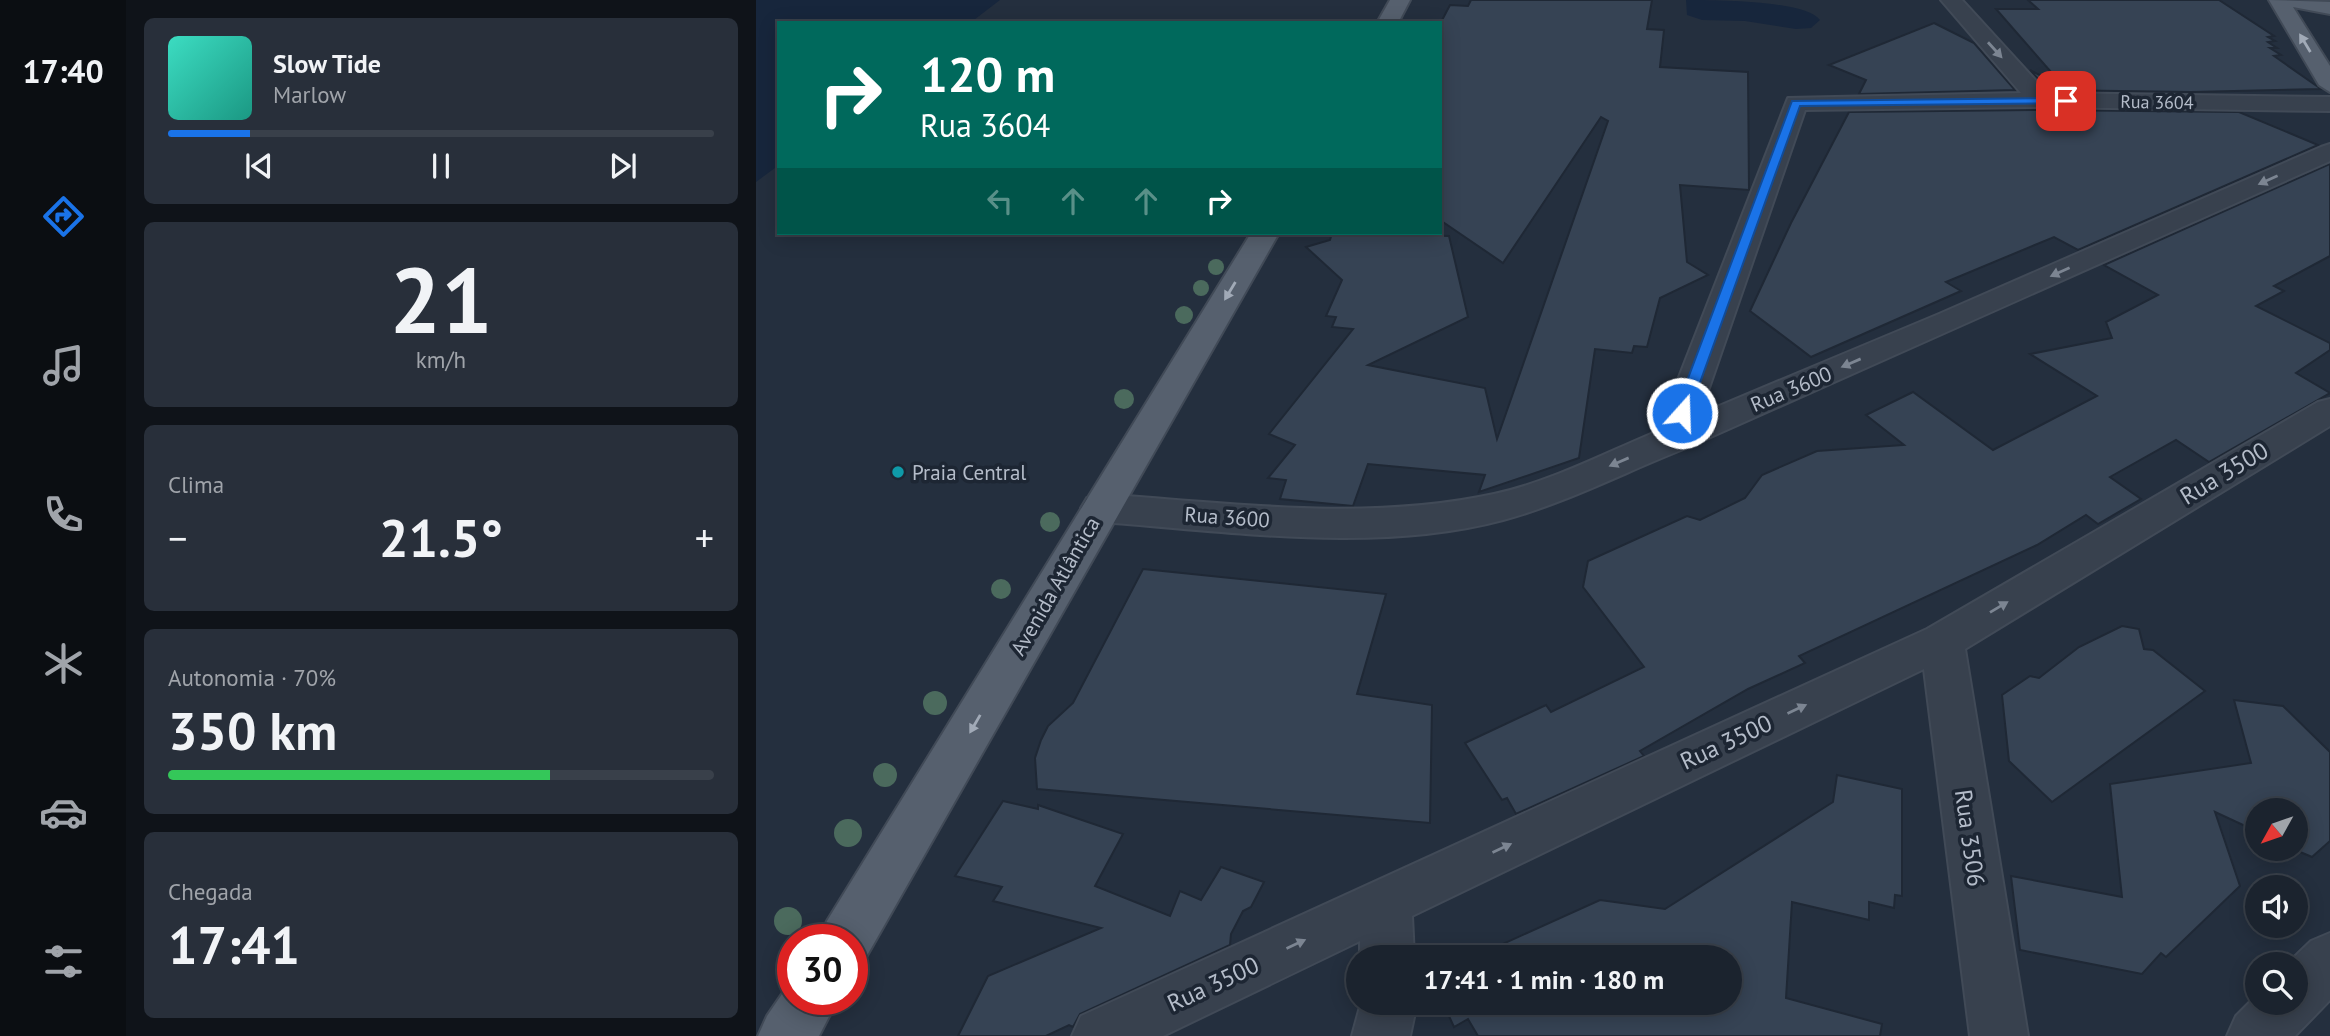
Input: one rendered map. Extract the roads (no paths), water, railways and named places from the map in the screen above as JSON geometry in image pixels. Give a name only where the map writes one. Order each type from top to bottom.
[{"type":"main road","points":[[1388,21],[1400,0]]},
{"type":"main road","points":[[2279,0],[2330,85]]},
{"type":"main road","points":[[2288,0],[2330,8]]},
{"type":"main road","name":"Avenida Atlântica","points":[[855,924],[1264,235]]},
{"type":"main road","points":[[787,1036],[800,1015]]},
{"type":"street","points":[[1951,0],[2040,100]]},
{"type":"street","name":"Rua 3604","points":[[1673,439],[1796,103],[2040,100],[2330,104]]},
{"type":"street","name":"Rua 3600","points":[[1100,508],[1310,523],[1425,520],[1500,507],[1576,480],[1950,321],[2330,152]]},
{"type":"street","name":"Rua 3500","points":[[1101,1036],[1942,641],[2330,410]]},
{"type":"street","name":"Rua 3506","points":[[1942,641],[1999,1036]]},
{"type":"street","points":[[1385,903],[1387,945]]},
{"type":"street","points":[[2308,983],[2330,960]]},
{"type":"street","points":[[1381,1036],[1386,1015]]},
{"type":"street","points":[[2256,1036],[2276,1015]]},
{"type":"water","points":[[756,0],[1000,0],[973,21],[777,21],[777,166],[756,182]]},
{"type":"water","points":[[1686,0],[1778,5],[1811,13],[1820,20],[1811,28],[1796,29],[1745,21],[1702,20],[1687,15]]},
{"type":"place","name":"Praia Central","points":[[898,472]]}]
